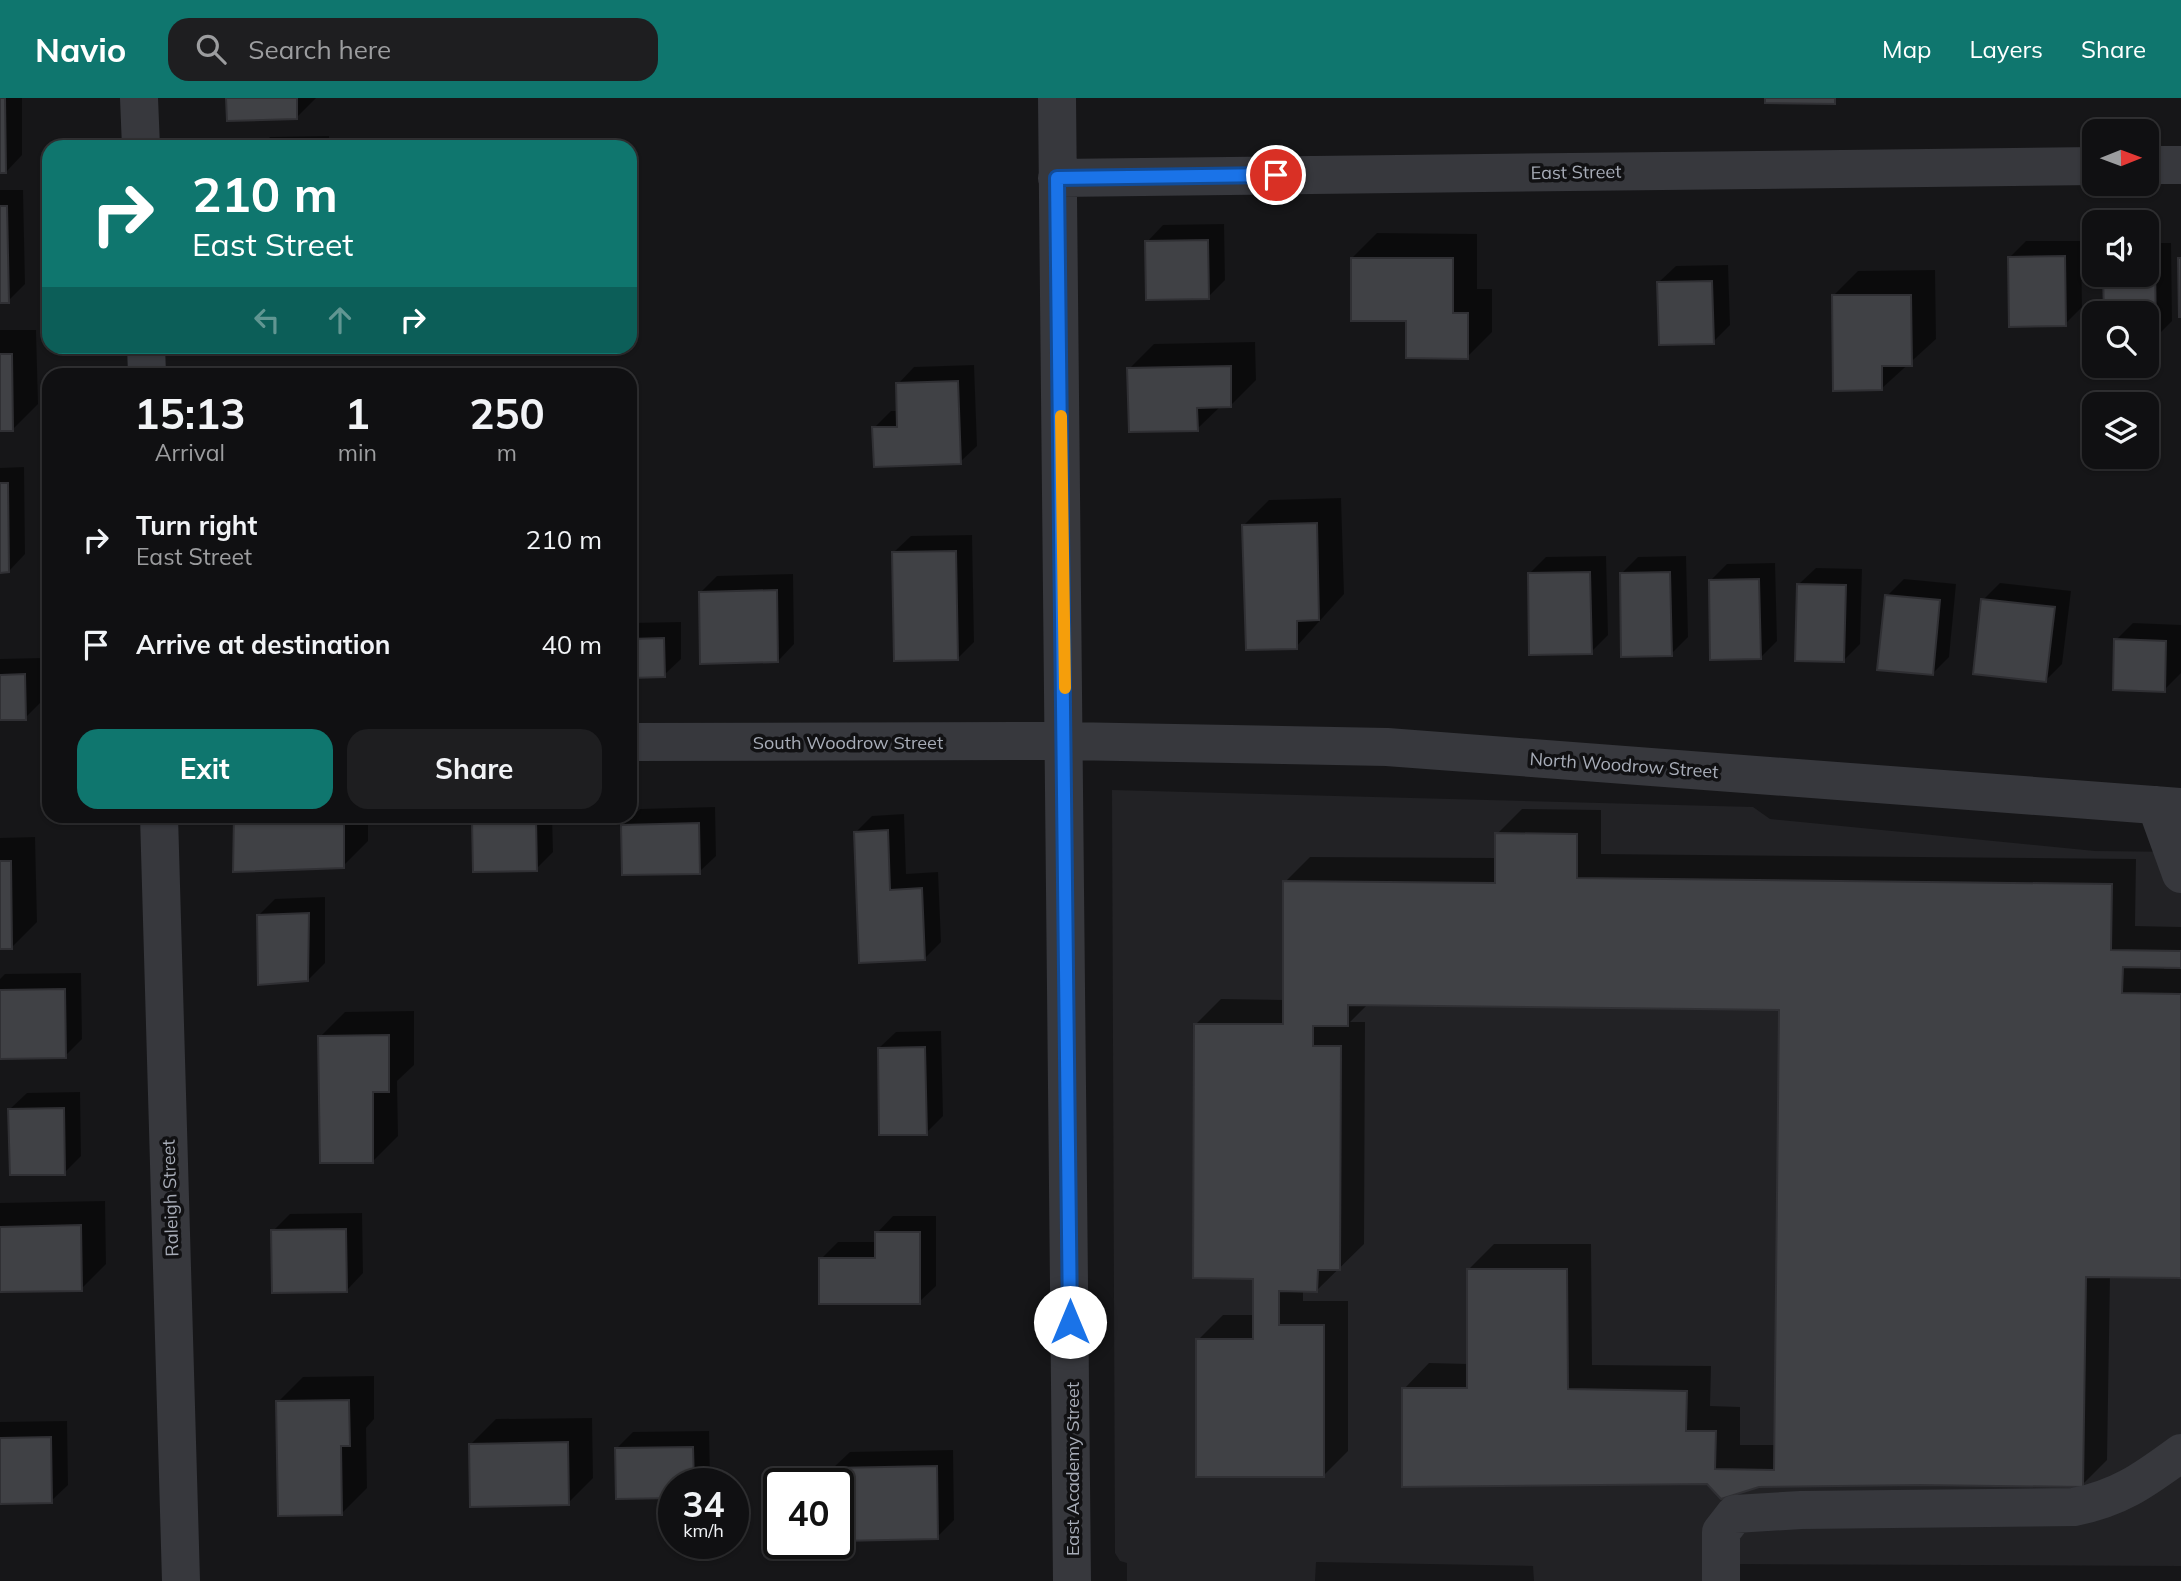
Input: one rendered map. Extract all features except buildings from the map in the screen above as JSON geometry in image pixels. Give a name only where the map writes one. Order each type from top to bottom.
[{"type":"street","points":[[139,98],[141,140]]},
{"type":"street","name":"East Academy Street","points":[[1057,98],[1066,741],[1072,1581]]},
{"type":"street","points":[[2160,165],[2181,165]]},
{"type":"street","name":"East Street","points":[[1057,178],[2082,166]]},
{"type":"street","name":"South Woodrow Street","points":[[637,742],[1066,741]]},
{"type":"street","name":"North Woodrow Street","points":[[1066,741],[1387,747],[2169,806]]},
{"type":"street","points":[[2169,806],[2181,874]]},
{"type":"street","name":"Raleigh Street","points":[[159,823],[181,1581]]},
{"type":"street","points":[[1721,1581],[1721,1532],[1735,1514],[1801,1510],[2074,1507],[2105,1501],[2133,1488],[2181,1453]]},
{"type":"shaded area","points":[[1112,790],[1753,807],[1770,819],[2095,851],[2181,852],[2181,1566],[1735,1564],[1733,1581],[1534,1581],[1533,1566],[1316,1562],[1315,1581],[1127,1581],[1127,1563],[1120,1561],[1115,1553]]},
{"type":"slow traffic","points":[[1061,416],[1065,688]]},
{"type":"route","points":[[1070,1322],[1066,741],[1057,178],[1276,175]]}]
